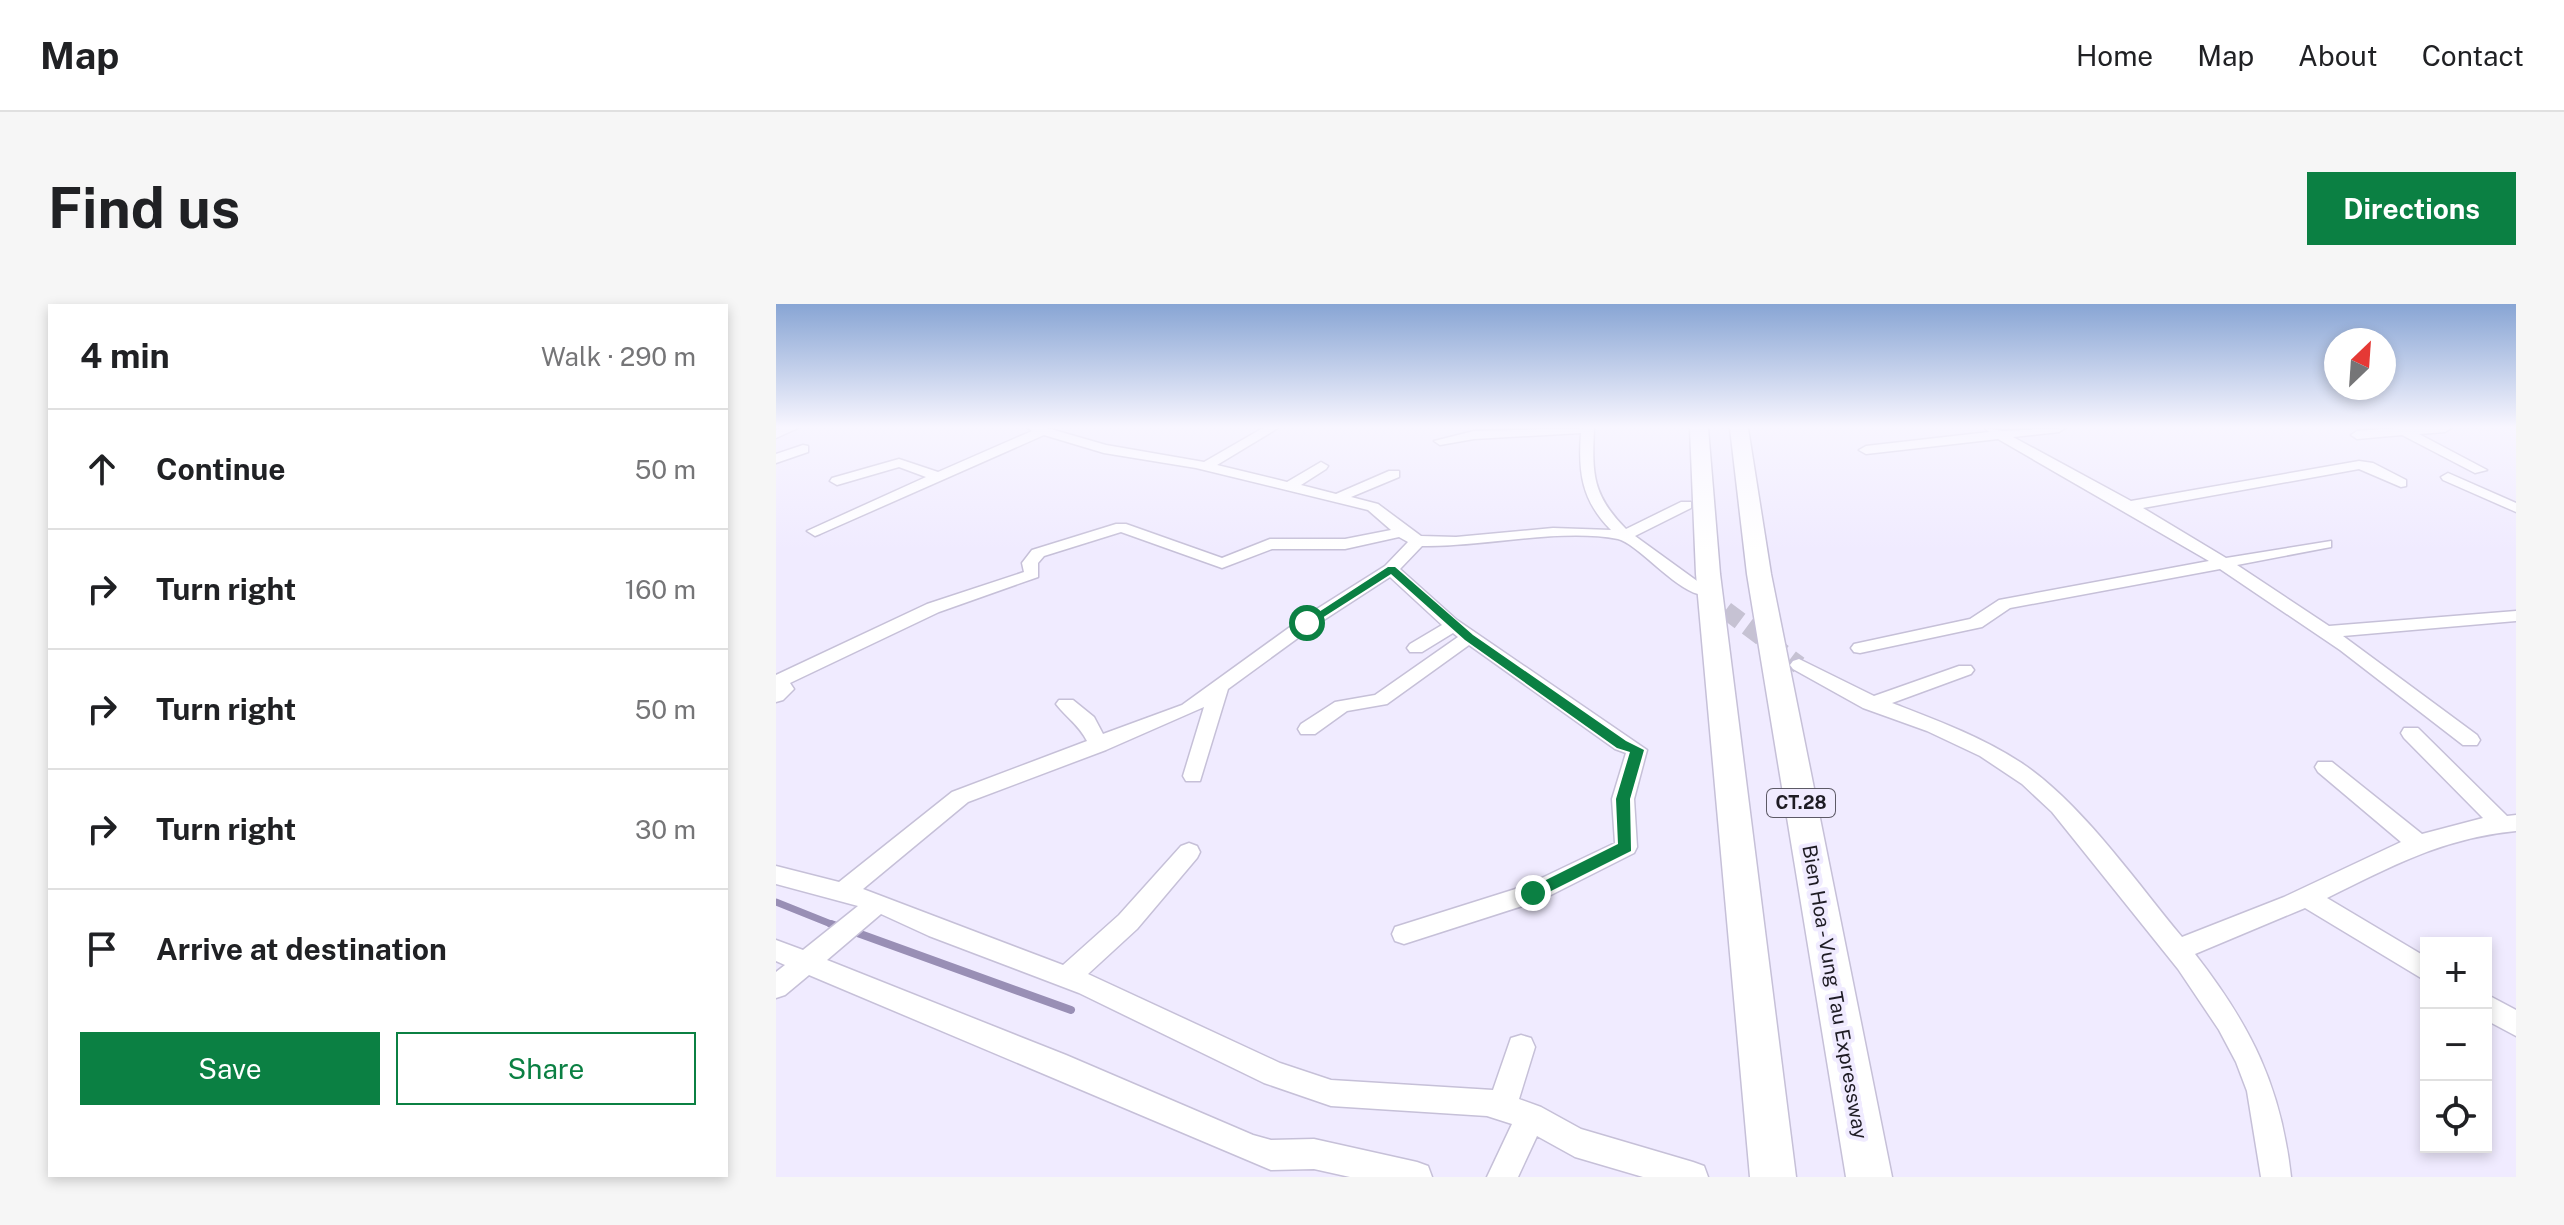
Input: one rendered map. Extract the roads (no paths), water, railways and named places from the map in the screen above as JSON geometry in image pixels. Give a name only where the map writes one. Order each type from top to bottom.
[{"type":"highway","points":[[1702,469],[1708,574],[1773,1177]]},
{"type":"highway","name":"Bien Hoa - Vung Tau Expressway","points":[[1745,469],[1759,574],[1869,1177]]},
{"type":"street","points":[[837,481],[879,469]]},
{"type":"street","points":[[915,469],[941,478]]},
{"type":"street","points":[[815,531],[960,469]]},
{"type":"street","points":[[1167,477],[1188,469]]},
{"type":"street","points":[[1214,469],[1373,507],[1410,536]]},
{"type":"street","points":[[1290,486],[1317,469]]},
{"type":"street","points":[[1589,469],[1589,487],[1596,504],[1625,535],[1698,589]]},
{"type":"street","points":[[2063,469],[2130,506],[2405,687],[2470,740]]},
{"type":"street","points":[[2130,506],[2338,469]]},
{"type":"street","points":[[2373,469],[2401,483]]},
{"type":"street","points":[[2478,469],[2480,470],[2448,477],[2516,508]]},
{"type":"street","points":[[1338,498],[1394,474]]},
{"type":"street","points":[[779,686],[933,608],[1032,574],[1030,563],[1038,553],[1121,527],[1222,563],[1270,544],[1345,544],[1410,536],[1456,542],[1553,533],[1625,535],[1686,505]]},
{"type":"street","points":[[843,892],[960,797],[1177,716],[1219,689],[1307,623],[1391,569],[1410,536]]},
{"type":"street","points":[[1860,648],[1976,623],[2005,604],[2326,544]]},
{"type":"street","points":[[1391,569],[1453,626],[1622,744],[1637,750],[1623,799],[1627,842],[1619,851],[1533,893],[1404,934]]},
{"type":"street","points":[[2322,632],[2516,616]]},
{"type":"street","points":[[1416,648],[1453,626]]},
{"type":"street","points":[[1308,729],[1342,706],[1380,700],[1469,637]]},
{"type":"street","points":[[1799,665],[1823,681],[1870,704],[1970,743],[2012,766],[2049,794],[2178,950],[2241,1044],[2272,1129],[2276,1177]]},
{"type":"street","points":[[1870,704],[1965,670]]},
{"type":"street","points":[[1193,776],[1219,689]]},
{"type":"street","points":[[1066,704],[1087,722],[1099,745]]},
{"type":"street","points":[[2411,733],[2509,823]]},
{"type":"street","points":[[2325,767],[2418,843]]},
{"type":"street","points":[[2178,950],[2306,897],[2418,843],[2456,829],[2509,823]]},
{"type":"street","points":[[1067,977],[1148,902],[1189,852]]},
{"type":"street","points":[[776,875],[843,892],[1067,977],[1274,1074],[1331,1093],[1487,1102],[1502,1106],[1575,1142],[1693,1177]]},
{"type":"street","points":[[2306,897],[2420,966]]},
{"type":"street","points":[[776,987],[874,906]]},
{"type":"street","points":[[776,950],[813,957],[1252,1149],[1271,1155],[1314,1154],[1417,1177]]},
{"type":"street","points":[[2491,1009],[2516,1024]]},
{"type":"street","points":[[1502,1106],[1521,1047]]},
{"type":"street","points":[[1502,1177],[1528,1121]]},
{"type":"waterway","points":[[776,902],[831,924]]},
{"type":"waterway","points":[[831,924],[842,928]]},
{"type":"waterway","points":[[831,924],[836,926]]},
{"type":"waterway","points":[[852,931],[1071,1010]]},
{"type":"tunnel","points":[[1704,594],[1799,665]]}]
